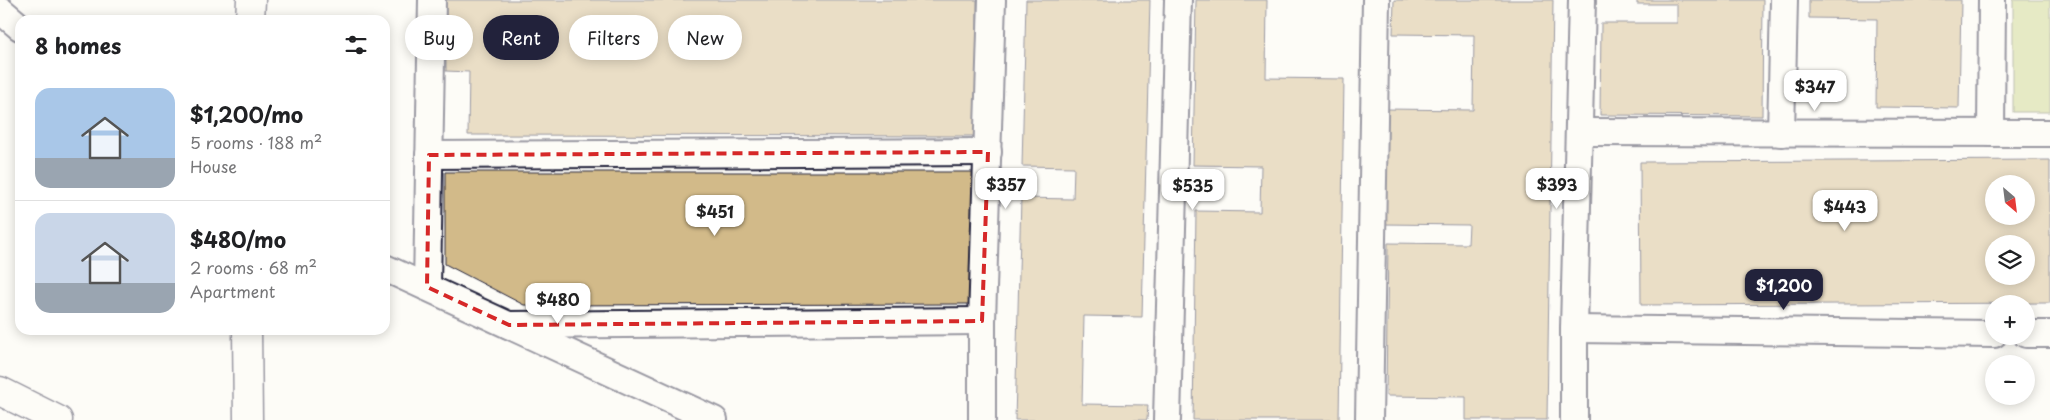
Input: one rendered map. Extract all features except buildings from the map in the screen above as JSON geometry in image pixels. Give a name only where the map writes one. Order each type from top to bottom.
[{"type":"street","points":[[250,15],[251,0]]},
{"type":"street","points":[[427,287],[432,0]]},
{"type":"street","points":[[982,420],[982,322],[992,0]]},
{"type":"street","points":[[1167,420],[1178,0]]},
{"type":"street","points":[[1369,420],[1376,0]]},
{"type":"street","points":[[1574,420],[1574,329],[1582,0]]},
{"type":"street","points":[[1781,133],[1784,0]]},
{"type":"street","points":[[1991,133],[1992,0]]},
{"type":"street","points":[[0,10],[15,23]]},
{"type":"street","points":[[1579,132],[2050,133]]},
{"type":"street","points":[[429,155],[988,152]]},
{"type":"street","points":[[390,270],[714,420]]},
{"type":"street","points":[[509,325],[982,322]]},
{"type":"street","points":[[1574,329],[1985,334]]},
{"type":"street","points":[[2035,334],[2050,334]]},
{"type":"street","points":[[247,335],[248,420]]},
{"type":"street","points":[[0,391],[58,420]]},
{"type":"highlighted area","points":[[988,152],[982,321],[509,325],[427,287],[429,155]]},
{"type":"green space","points":[[2013,0],[2050,0],[2050,112],[2013,112]]}]
